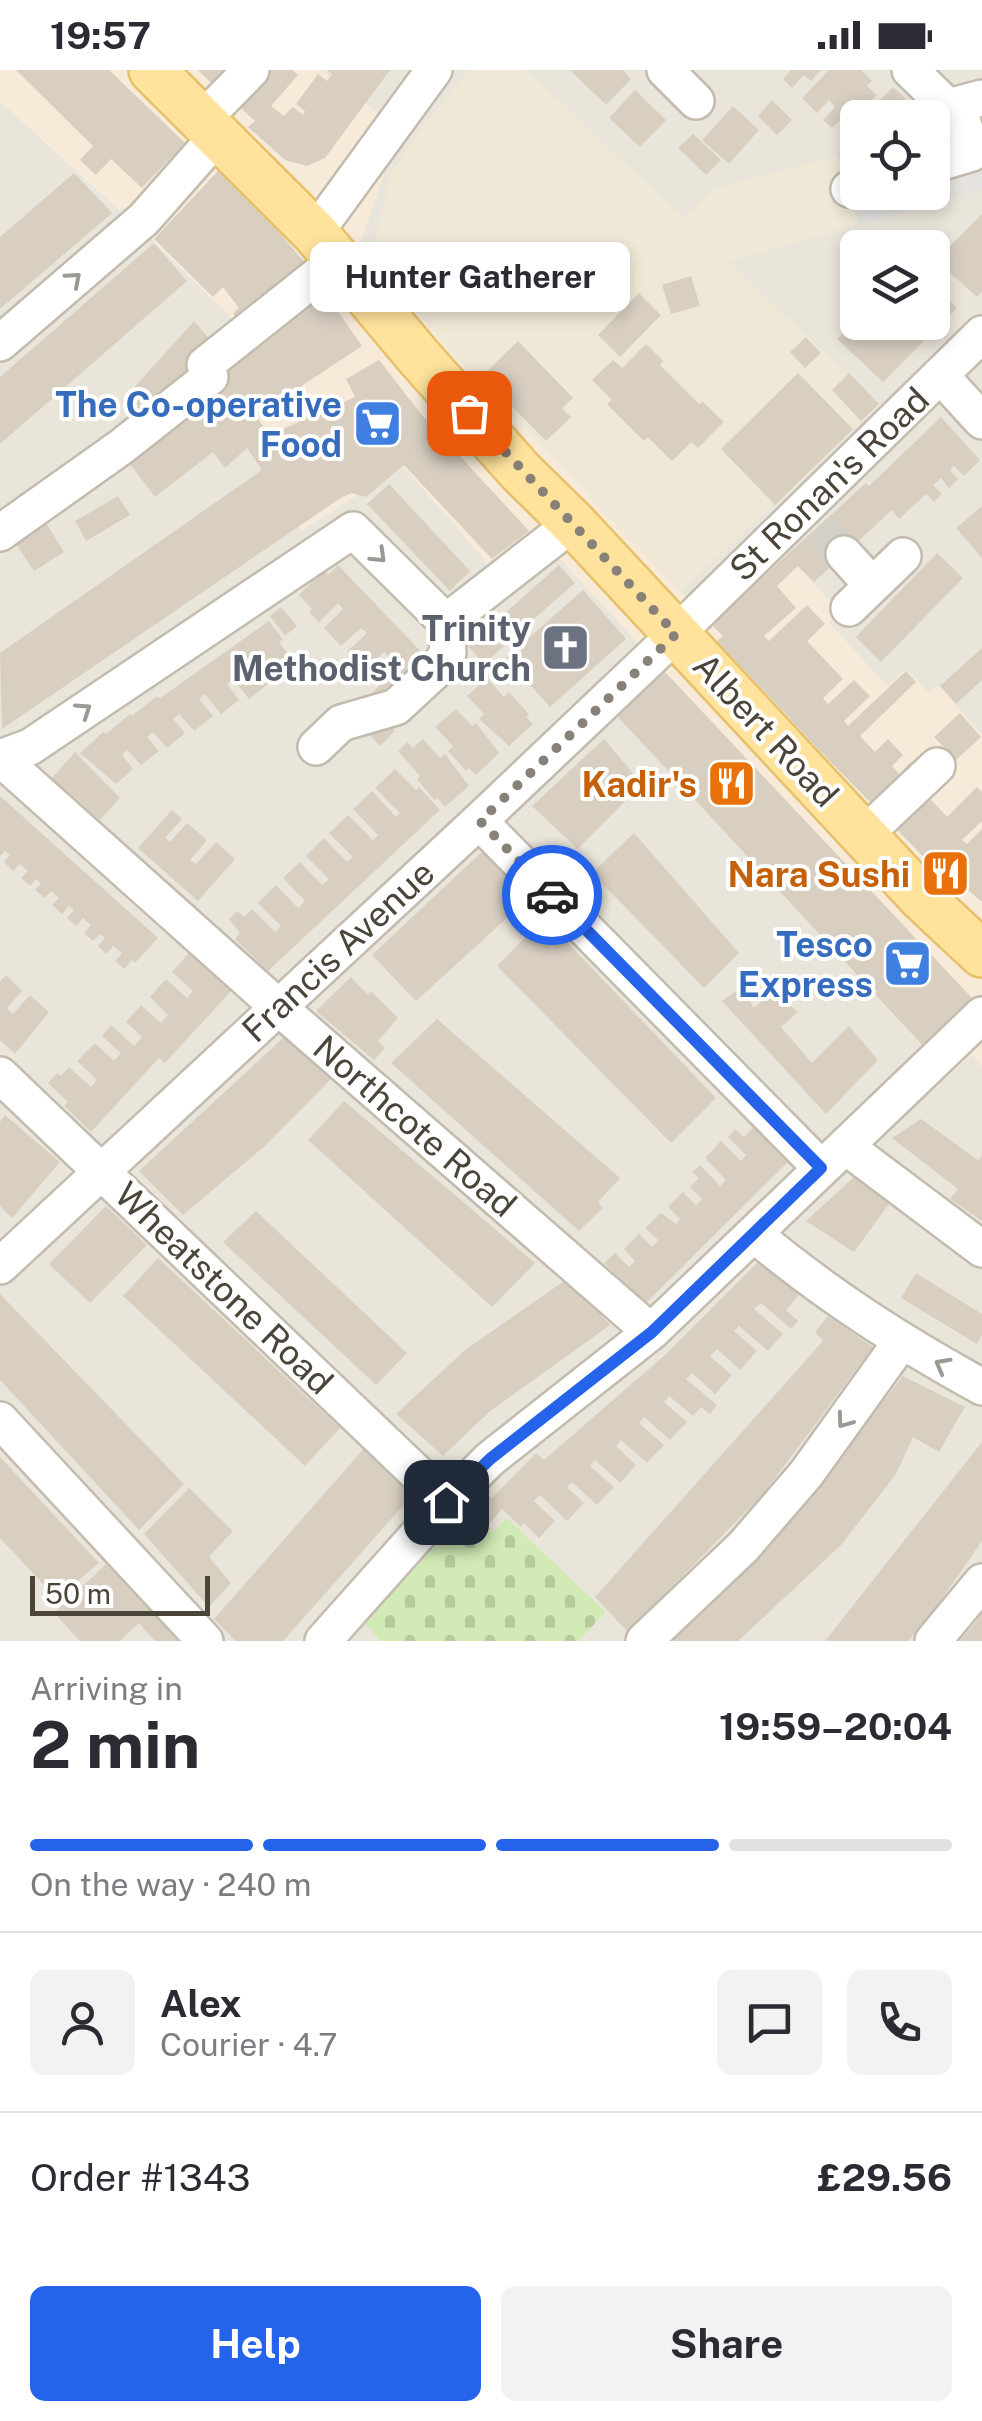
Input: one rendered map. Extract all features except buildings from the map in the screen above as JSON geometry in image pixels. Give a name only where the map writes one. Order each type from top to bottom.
[{"type":"main road","name":"Albert Road","points":[[152,70],[326,246],[520,471],[922,897],[982,954]]},
{"type":"street","points":[[0,342],[144,219],[251,70]]},
{"type":"street","points":[[0,533],[210,378],[204,365],[326,246],[434,70]]},
{"type":"street","points":[[665,70],[696,101]]},
{"type":"street","points":[[910,70],[948,108],[970,102],[972,153],[950,160]]},
{"type":"street","name":"St Ronan's Road","points":[[676,634],[811,519],[940,375],[982,334]]},
{"type":"street","points":[[940,375],[982,421]]},
{"type":"street","points":[[446,622],[573,523]]},
{"type":"street","points":[[0,758],[30,747],[353,530],[446,622],[448,653],[396,707],[341,722],[316,747]]},
{"type":"street","points":[[844,554],[861,596],[902,556]]},
{"type":"street","name":"Francis Avenue","points":[[0,1266],[676,634]]},
{"type":"street","name":"Northcote Road","points":[[0,758],[277,1006],[652,1332]]},
{"type":"street","points":[[864,835],[937,766]]},
{"type":"street","points":[[480,821],[833,1157],[982,1250]]},
{"type":"street","points":[[323,1641],[446,1502],[490,1459],[652,1332],[982,1015]]},
{"type":"street","name":"Wheatstone Road","points":[[0,1075],[446,1502]]},
{"type":"street","points":[[754,1235],[814,1285],[901,1342],[982,1388]]},
{"type":"street","points":[[644,1641],[743,1547],[806,1474],[901,1342]]},
{"type":"street","points":[[0,1420],[205,1641]]},
{"type":"street","points":[[933,1641],[982,1582]]},
{"type":"shaded area","points":[[0,70],[320,70],[405,134],[387,164],[359,248],[453,353],[705,617],[780,548],[839,611],[829,623],[887,686],[906,669],[929,693],[938,686],[982,734],[982,1066],[971,1055],[949,1075],[617,716],[665,671],[558,557],[512,591],[403,466],[301,530],[239,434],[281,404],[235,321],[151,238],[0,101]]},
{"type":"shaded area","points":[[320,70],[982,70],[982,734],[939,687],[929,693],[887,686],[828,622],[839,611],[780,549],[705,618],[453,353],[359,247],[387,164],[405,134]]},
{"type":"shaded area","points":[[470,70],[526,70],[684,218],[715,188],[840,155],[840,210],[909,210],[729,262],[879,404],[680,592],[453,353],[371,258],[392,171],[416,135]]},
{"type":"shaded area","points":[[0,101],[235,321],[281,404],[240,434],[302,530],[403,466],[512,591],[558,556],[665,672],[618,717],[949,1075],[972,1054],[982,1066],[982,1641],[0,1641]]},
{"type":"shaded area","points":[[972,119],[982,154],[982,189],[950,198],[950,125]]},
{"type":"shaded area","points":[[950,150],[982,189],[950,198]]},
{"type":"shaded area","points":[[854,210],[910,210],[858,225]]},
{"type":"green space","points":[[469,1511],[493,1532],[507,1518],[606,1612],[578,1641],[381,1641],[364,1622]]},
{"type":"tunnel","points":[[819,528],[844,554]]},
{"type":"way so far","points":[[469,413],[676,634],[480,821],[552,895]]},
{"type":"place","name":"Hunter Gatherer","points":[[469,413]]},
{"type":"place","name":"The Co-operative Food","points":[[377,424]]},
{"type":"place","name":"Trinity Methodist Church","points":[[566,648]]},
{"type":"place","name":"Kadir's","points":[[732,784]]},
{"type":"place","name":"Nara Sushi","points":[[945,874]]},
{"type":"place","name":"Tesco Express","points":[[908,964]]},
{"type":"route","points":[[446,1502],[490,1459],[652,1332],[821,1168],[552,895]]}]
